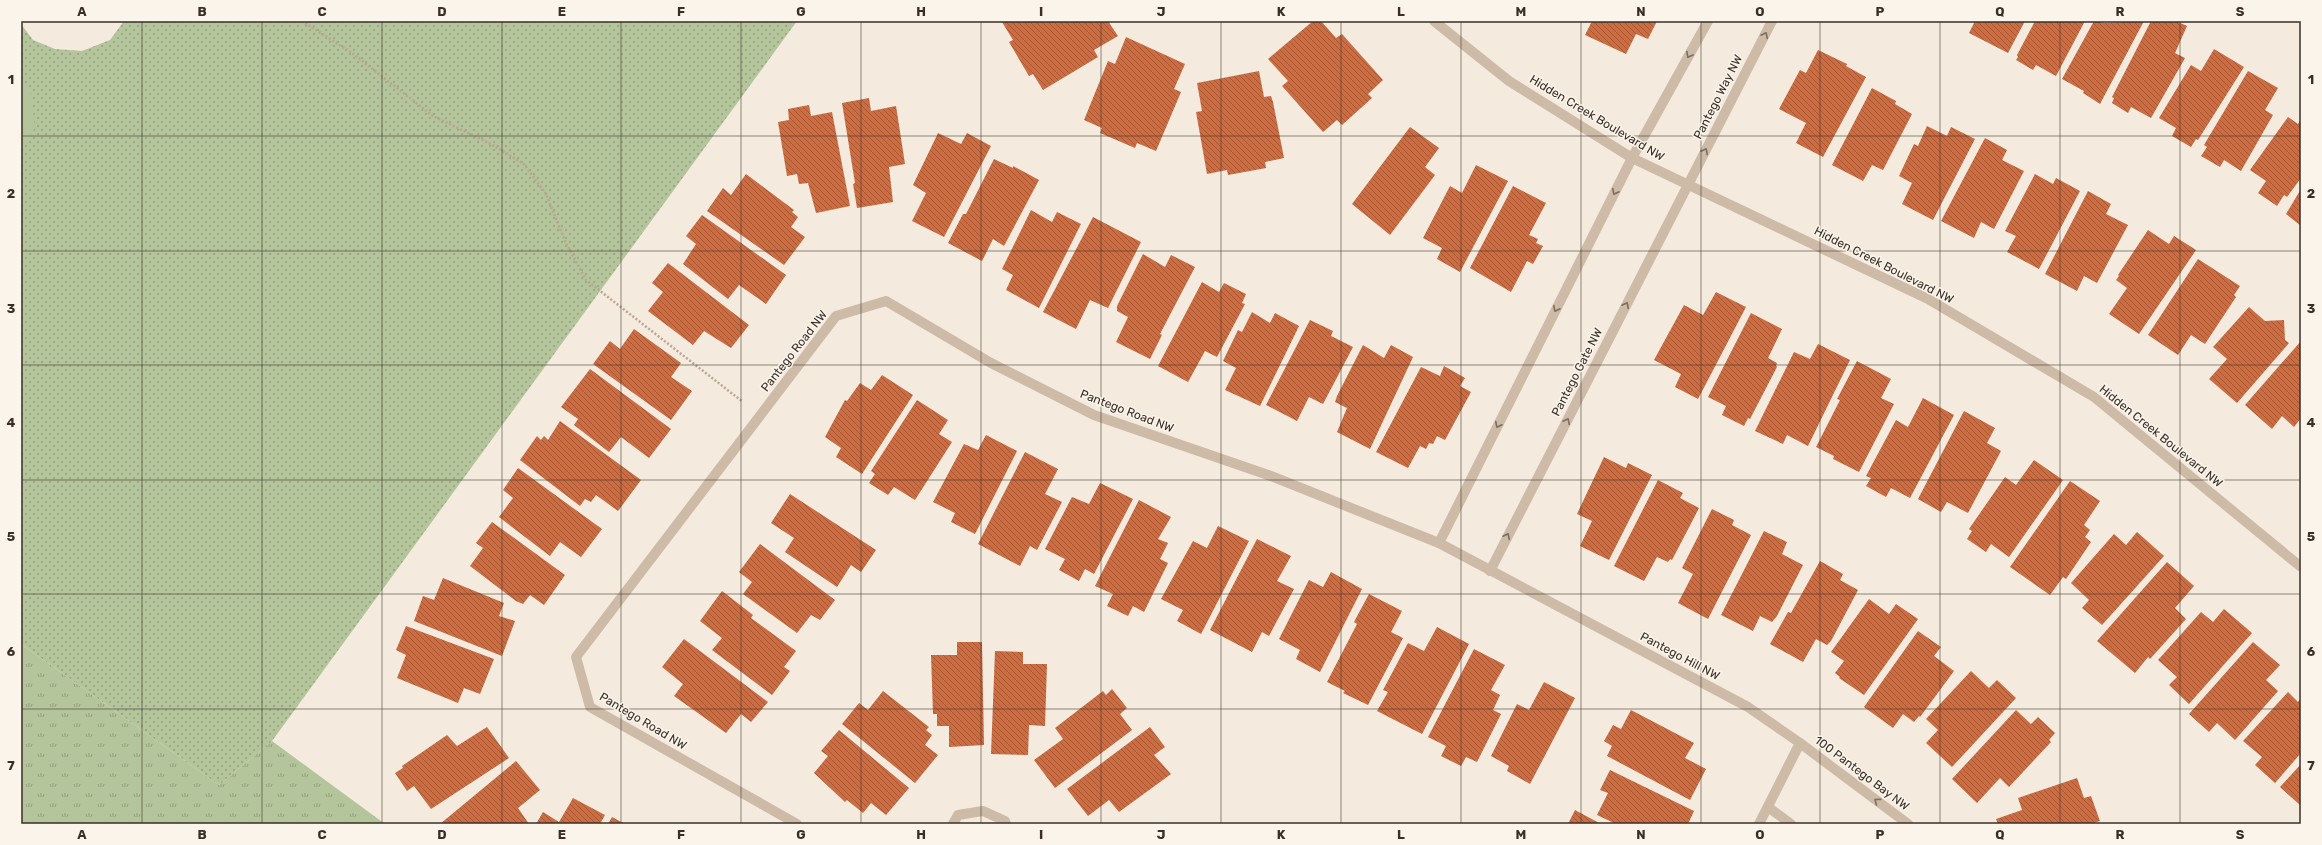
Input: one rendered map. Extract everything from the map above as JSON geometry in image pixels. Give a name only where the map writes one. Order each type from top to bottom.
[{"type":"street","name":"Hidden Creek Boulevard NW","points":[[1434,21],[1509,81],[1632,158],[1928,299],[2094,397],[2301,567]]},
{"type":"street","points":[[1439,543],[1632,158],[1708,21]]},
{"type":"street","name":"Pantego Way NW","points":[[1687,185],[1772,21]]},
{"type":"street","name":"Pantego Gate NW","points":[[1490,571],[1687,185]]},
{"type":"street","name":"Pantego Road NW","points":[[797,824],[590,707],[576,657],[836,316],[886,301],[991,363],[1094,415],[1271,476],[1439,543],[1462,556]]},
{"type":"street","name":"Pantego Hill NW","points":[[1462,556],[1748,707],[1800,743]]},
{"type":"street","points":[[1759,824],[1800,743]]},
{"type":"street","name":"100 Pantego Bay NW","points":[[1800,743],[1908,824]]},
{"type":"street","points":[[1768,807],[1791,824]]},
{"type":"street","points":[[953,824],[958,815],[983,811],[1005,821],[1006,824]]},
{"type":"path","points":[[302,21],[352,53],[433,116],[491,144],[524,164],[546,194],[564,241],[586,280],[760,416]]},
{"type":"green space","points":[[124,21],[797,21],[272,741],[219,785],[21,644],[21,24],[33,40],[55,49],[82,51],[110,40]]},
{"type":"green space","points":[[21,82],[30,88],[35,128],[21,148]]},
{"type":"green space","points":[[21,644],[219,785],[272,741],[385,824],[21,824]]},
{"type":"building","points":[[1108,21],[1118,36],[1094,50],[1098,57],[1043,90],[1033,74],[1029,76],[1009,42],[1013,40],[1002,22]]},
{"type":"building","points":[[1313,21],[1321,21],[1336,38],[1342,34],[1383,80],[1368,94],[1372,98],[1342,125],[1337,120],[1323,132],[1282,86],[1288,81],[1268,59]]},
{"type":"building","points":[[1592,21],[1657,21],[1648,39],[1636,34],[1626,54],[1585,35]]},
{"type":"building","points":[[1975,21],[2025,21],[2008,53],[1969,33]]},
{"type":"building","points":[[2035,21],[2085,21],[2056,76],[2036,65],[2033,70],[2016,60],[2018,57],[2017,55]]},
{"type":"building","points":[[2094,21],[2105,23],[2144,21],[2100,104],[2083,93],[2084,91],[2062,79]]},
{"type":"building","points":[[2151,21],[2176,21],[2187,26],[2175,53],[2185,58],[2151,118],[2131,107],[2128,113],[2112,103],[2114,98],[2112,97]]},
{"type":"building","points":[[1126,37],[1185,64],[1174,89],[1181,92],[1156,151],[1137,143],[1135,148],[1100,133],[1102,128],[1084,120],[1108,61],[1115,64]]},
{"type":"building","points":[[2214,49],[2244,67],[2198,140],[2196,139],[2191,147],[2172,136],[2176,128],[2159,118],[2191,65],[2201,71]]},
{"type":"building","points":[[1818,50],[1847,64],[1846,66],[1866,77],[1823,157],[1796,143],[1806,123],[1779,109],[1800,70],[1806,73]]},
{"type":"building","points":[[1259,71],[1264,97],[1271,96],[1273,102],[1284,158],[1265,162],[1266,168],[1228,175],[1227,170],[1207,174],[1196,112],[1202,111],[1197,83]]},
{"type":"building","points":[[2248,71],[2278,88],[2265,110],[2273,115],[2241,171],[2224,160],[2220,167],[2201,156],[2207,147],[2204,145]]},
{"type":"building","points":[[1872,88],[1896,101],[1895,104],[1912,114],[1883,170],[1872,165],[1863,181],[1832,165]]},
{"type":"building","points":[[869,98],[871,111],[896,106],[905,164],[889,167],[893,202],[857,208],[853,184],[855,183],[842,103]]},
{"type":"building","points":[[809,105],[811,116],[832,112],[850,206],[816,213],[808,183],[799,184],[797,174],[787,176],[778,122],[789,120],[788,109]]},
{"type":"building","points":[[2288,117],[2298,124],[2301,119],[2301,178],[2287,197],[2284,195],[2277,206],[2258,193],[2266,181],[2250,170]]},
{"type":"building","points":[[1927,126],[1947,136],[1951,127],[1975,139],[1933,220],[1902,204],[1912,183],[1899,176],[1914,144],[1918,146]]},
{"type":"building","points":[[1410,127],[1439,148],[1425,167],[1435,175],[1390,235],[1352,204]]},
{"type":"building","points":[[938,133],[961,144],[967,133],[991,146],[944,237],[912,221],[926,193],[913,185]]},
{"type":"building","points":[[1985,138],[2007,150],[2002,160],[2024,171],[1994,229],[1981,222],[1974,238],[1941,221]]},
{"type":"building","points":[[994,159],[1013,168],[1013,166],[1039,180],[1004,246],[993,239],[982,261],[948,243],[963,214],[966,214]]},
{"type":"building","points":[[1476,165],[1508,181],[1460,272],[1437,259],[1442,248],[1423,238],[1450,186],[1462,193]]},
{"type":"building","points":[[746,174],[794,210],[792,212],[798,217],[791,227],[805,237],[784,265],[707,211],[723,188],[731,195]]},
{"type":"building","points":[[2035,174],[2053,184],[2056,178],[2080,191],[2039,269],[2007,252],[2016,236],[2005,231]]},
{"type":"building","points":[[1513,186],[1546,203],[1529,235],[1538,239],[1536,243],[1543,246],[1533,264],[1527,261],[1511,292],[1470,268]]},
{"type":"building","points":[[2301,189],[2301,226],[2286,214]]},
{"type":"building","points":[[2088,191],[2111,204],[2106,214],[2128,225],[2097,283],[2084,276],[2077,291],[2045,274]]},
{"type":"building","points":[[1031,210],[1052,222],[1057,212],[1081,224],[1039,308],[1006,290],[1013,275],[1002,269]]},
{"type":"building","points":[[702,215],[786,275],[766,304],[739,285],[728,299],[683,264],[696,244],[686,236]]},
{"type":"building","points":[[1093,217],[1141,242],[1108,308],[1090,300],[1076,329],[1043,312]]},
{"type":"building","points":[[2148,230],[2169,244],[2174,236],[2196,250],[2139,334],[2109,314],[2127,288],[2116,280],[2119,276],[2118,275]]},
{"type":"building","points":[[1143,254],[1165,267],[1171,255],[1195,267],[1160,334],[1162,335],[1150,359],[1116,342],[1128,317],[1117,311],[1117,306]]},
{"type":"building","points":[[2198,259],[2240,286],[2234,295],[2236,297],[2205,344],[2191,335],[2178,355],[2148,335]]},
{"type":"building","points":[[668,263],[749,325],[731,348],[704,331],[693,345],[648,311],[663,292],[652,283]]},
{"type":"building","points":[[1202,282],[1219,292],[1224,283],[1246,294],[1242,303],[1245,304],[1217,357],[1205,351],[1188,382],[1158,366]]},
{"type":"building","points":[[1716,292],[1746,307],[1698,399],[1675,387],[1681,374],[1654,360],[1684,305],[1703,315]]},
{"type":"building","points":[[2249,307],[2265,321],[2284,320],[2285,340],[2289,343],[2237,403],[2209,379],[2227,359],[2213,347]]},
{"type":"building","points":[[1252,312],[1270,323],[1275,313],[1299,326],[1260,406],[1225,390],[1236,368],[1223,361],[1238,330],[1242,332]]},
{"type":"building","points":[[1751,313],[1782,329],[1768,358],[1777,363],[1777,367],[1750,419],[1748,418],[1744,426],[1722,415],[1726,406],[1708,397]]},
{"type":"building","points":[[1310,320],[1333,331],[1331,336],[1353,347],[1323,404],[1309,397],[1297,421],[1266,405]]},
{"type":"building","points":[[634,329],[681,363],[671,377],[692,391],[671,420],[593,364],[610,341],[620,349]]},
{"type":"building","points":[[2301,341],[2301,418],[2294,427],[2282,416],[2272,429],[2245,405]]},
{"type":"building","points":[[1818,344],[1850,360],[1808,446],[1787,435],[1783,444],[1755,431],[1794,352],[1810,359]]},
{"type":"building","points":[[1363,345],[1384,358],[1391,345],[1413,357],[1370,449],[1337,432],[1347,408],[1335,402]]},
{"type":"building","points":[[1857,361],[1891,379],[1881,398],[1894,404],[1859,472],[1833,459],[1834,456],[1816,447],[1840,400],[1837,399]]},
{"type":"building","points":[[1444,366],[1465,378],[1460,386],[1471,392],[1445,440],[1437,436],[1433,444],[1429,443],[1426,449],[1420,446],[1408,468],[1376,452],[1421,367],[1440,376]]},
{"type":"building","points":[[590,369],[671,429],[649,458],[621,437],[609,452],[574,425],[578,419],[561,407]]},
{"type":"building","points":[[882,375],[913,395],[862,474],[836,457],[841,448],[825,437],[845,400],[847,401],[860,383],[871,390]]},
{"type":"building","points":[[1923,398],[1954,415],[1910,498],[1891,488],[1886,497],[1866,486],[1871,478],[1866,476],[1896,420],[1908,427]]},
{"type":"building","points":[[917,400],[948,420],[939,434],[952,442],[915,500],[894,487],[888,495],[869,483],[875,474],[871,471]]},
{"type":"building","points":[[1964,411],[1995,428],[1987,443],[2001,451],[1968,513],[1947,502],[1941,512],[1918,499]]},
{"type":"building","points":[[560,421],[641,480],[618,511],[596,495],[591,502],[585,499],[580,506],[520,460],[537,436],[541,440],[544,436],[548,440]]},
{"type":"building","points":[[986,435],[1017,451],[975,534],[951,522],[955,513],[933,502],[964,444],[978,450]]},
{"type":"building","points":[[1025,452],[1058,469],[1045,494],[1062,502],[1037,550],[1030,546],[1020,566],[978,544]]},
{"type":"building","points":[[1604,457],[1626,468],[1628,463],[1652,475],[1609,560],[1580,546],[1592,521],[1577,514]]},
{"type":"building","points":[[2034,460],[2063,480],[2009,557],[1991,544],[1986,552],[1967,539],[1972,531],[1969,529],[2005,477],[2016,485]]},
{"type":"building","points":[[518,468],[602,529],[581,557],[560,542],[550,556],[499,517],[513,498],[503,490]]},
{"type":"building","points":[[1658,480],[1683,493],[1680,498],[1699,508],[1672,560],[1670,559],[1668,562],[1657,557],[1644,581],[1614,566]]},
{"type":"building","points":[[2070,481],[2100,501],[2084,525],[2090,530],[2085,537],[2091,542],[2066,579],[2063,577],[2050,595],[2010,567]]},
{"type":"building","points":[[1100,483],[1133,499],[1094,574],[1085,569],[1079,581],[1059,570],[1065,559],[1045,549],[1072,497],[1089,504]]},
{"type":"building","points":[[790,494],[876,550],[861,572],[851,565],[837,587],[785,552],[794,538],[771,523]]},
{"type":"building","points":[[1139,500],[1171,517],[1158,539],[1168,543],[1160,559],[1168,563],[1144,612],[1133,606],[1128,616],[1107,606],[1113,594],[1095,586]]},
{"type":"building","points":[[1712,509],[1734,520],[1732,525],[1751,535],[1708,619],[1678,603],[1693,574],[1682,568]]},
{"type":"building","points":[[492,522],[565,575],[544,605],[530,595],[523,604],[516,601],[470,566],[483,548],[476,543]]},
{"type":"building","points":[[1218,526],[1249,541],[1201,634],[1177,621],[1183,610],[1161,599],[1193,541],[1207,548]]},
{"type":"building","points":[[1764,531],[1787,542],[1782,554],[1803,565],[1777,616],[1772,622],[1760,616],[1753,631],[1721,615]]},
{"type":"building","points":[[2137,532],[2164,556],[2102,625],[2082,608],[2089,600],[2071,583],[2114,534],[2126,545]]},
{"type":"building","points":[[1257,539],[1291,556],[1277,581],[1294,589],[1269,636],[1262,632],[1252,652],[1210,630]]},
{"type":"building","points":[[760,544],[835,600],[820,620],[811,615],[797,633],[743,594],[752,582],[739,572]]},
{"type":"building","points":[[1820,561],[1843,574],[1840,580],[1858,590],[1831,641],[1827,645],[1816,639],[1803,662],[1770,644],[1788,612],[1791,613]]},
{"type":"building","points":[[2167,562],[2194,586],[2175,608],[2186,619],[2150,659],[2148,657],[2135,673],[2097,641]]},
{"type":"building","points":[[1331,572],[1362,589],[1320,672],[1296,659],[1300,650],[1279,639],[1309,580],[1323,587]]},
{"type":"building","points":[[443,578],[504,603],[499,616],[515,621],[502,656],[414,621],[423,596],[434,600]]},
{"type":"building","points":[[722,591],[753,615],[751,618],[796,651],[784,667],[790,671],[772,695],[712,650],[722,638],[700,621]]},
{"type":"building","points":[[1369,594],[1402,611],[1391,632],[1403,638],[1368,705],[1343,693],[1345,691],[1327,682],[1357,624],[1354,622]]},
{"type":"building","points":[[1869,599],[1889,614],[1896,604],[1918,619],[1864,695],[1839,678],[1840,677],[1835,673],[1844,661],[1831,652]]},
{"type":"building","points":[[2224,609],[2252,633],[2189,704],[2169,685],[2177,677],[2158,660],[2201,612],[2213,622]]},
{"type":"building","points":[[406,626],[494,659],[480,694],[464,688],[458,703],[397,678],[406,655],[396,650]]},
{"type":"building","points":[[1437,627],[1469,644],[1422,734],[1377,711],[1388,692],[1383,690],[1408,643],[1424,651]]},
{"type":"building","points":[[1918,631],[1941,647],[1934,656],[1954,671],[1920,717],[1919,716],[1914,722],[1903,714],[1893,728],[1864,707]]},
{"type":"building","points":[[684,639],[768,702],[751,722],[741,714],[726,733],[674,696],[683,684],[662,667]]},
{"type":"building","points":[[957,642],[982,642],[984,745],[949,747],[949,726],[937,726],[937,714],[933,714],[931,655],[957,655]]},
{"type":"building","points":[[2253,642],[2280,665],[2266,680],[2278,691],[2235,740],[2217,723],[2209,732],[2189,714]]},
{"type":"building","points":[[1474,649],[1505,665],[1491,690],[1500,695],[1493,710],[1501,714],[1477,762],[1466,757],[1461,766],[1441,756],[1446,746],[1428,737]]},
{"type":"building","points":[[995,651],[1023,652],[1023,664],[1047,664],[1045,726],[1029,725],[1028,755],[991,754]]},
{"type":"building","points":[[1971,671],[1989,688],[1997,680],[2016,698],[1952,767],[1926,743],[1938,730],[1926,719]]},
{"type":"building","points":[[1544,682],[1575,698],[1530,784],[1507,771],[1509,766],[1491,756],[1517,704],[1529,710]]},
{"type":"building","points":[[1112,689],[1127,708],[1120,714],[1132,730],[1055,788],[1034,760],[1063,739],[1055,728],[1103,691],[1106,695]]},
{"type":"building","points":[[883,691],[929,727],[926,730],[932,735],[925,745],[938,755],[915,783],[842,724],[859,703],[868,710]]},
{"type":"building","points":[[2288,692],[2298,702],[2301,698],[2301,753],[2275,783],[2255,765],[2262,757],[2243,741]]},
{"type":"building","points":[[1631,710],[1694,743],[1685,758],[1706,769],[1690,800],[1607,756],[1612,746],[1604,741],[1613,725],[1621,729]]},
{"type":"building","points":[[2016,710],[2031,724],[2038,717],[2055,733],[2049,740],[2051,742],[2009,787],[2000,778],[1977,803],[1952,779]]},
{"type":"building","points":[[487,727],[509,758],[431,809],[414,786],[407,791],[395,773],[403,768],[402,766],[447,735],[457,746]]},
{"type":"building","points":[[1150,727],[1165,747],[1154,755],[1171,774],[1119,812],[1109,800],[1088,816],[1067,789]]},
{"type":"building","points":[[839,730],[909,788],[886,815],[871,803],[863,813],[847,800],[845,802],[814,773],[828,756],[821,751]]},
{"type":"building","points":[[516,761],[540,790],[518,808],[529,824],[440,824]]},
{"type":"building","points":[[2301,764],[2301,804],[2300,805],[2280,787]]},
{"type":"building","points":[[1610,770],[1694,811],[1688,824],[1616,824],[1597,815],[1608,793],[1600,790]]},
{"type":"building","points":[[2077,778],[2084,798],[2091,796],[2100,821],[2091,824],[1998,824],[1996,819],[2022,810],[2018,798]]},
{"type":"building","points":[[573,798],[605,815],[600,824],[536,824],[543,812],[559,822]]},
{"type":"building","points":[[1575,810],[1601,824],[1568,824]]},
{"type":"building","points":[[612,817],[625,824],[608,824]]}]
